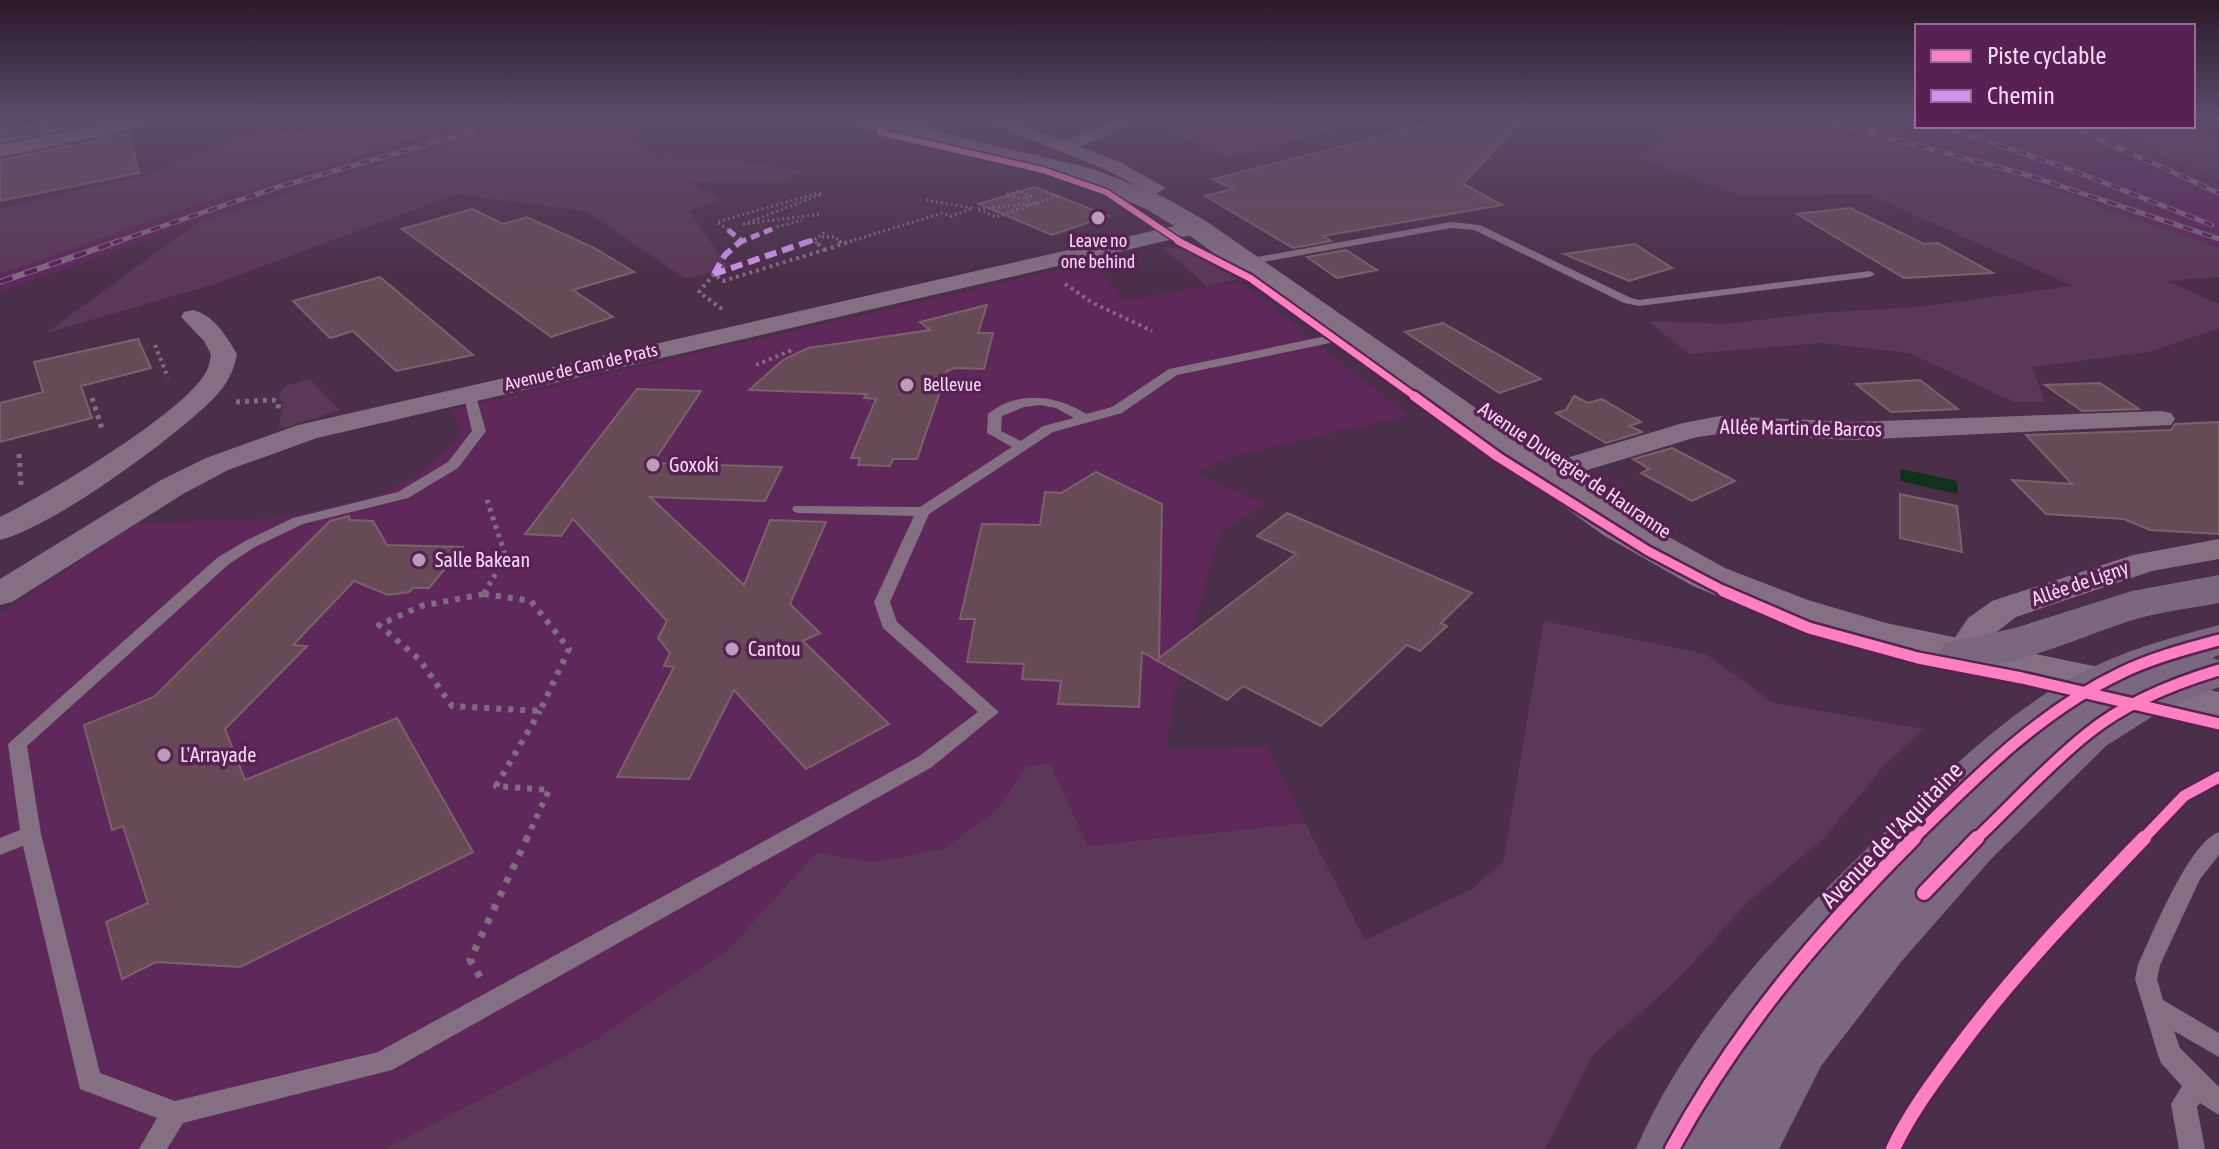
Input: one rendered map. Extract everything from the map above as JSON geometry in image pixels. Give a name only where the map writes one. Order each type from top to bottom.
[{"type":"main road","name":"Avenue Duvergier de Hauranne","points":[[1096,173],[1196,227],[1618,526],[1724,584],[1829,622],[2219,709]]},
{"type":"main road","points":[[1962,654],[2022,642],[2132,605],[2219,589]]},
{"type":"main road","name":"Avenue de l'Aquitaine","points":[[1672,1149],[1693,1107],[1751,1019],[1889,863],[1986,767],[2044,719],[2111,677],[2182,650],[2219,640]]},
{"type":"main road","points":[[1741,1149],[1798,1045],[1879,944],[1972,842],[2088,733],[2146,697],[2179,682],[2219,670]]},
{"type":"street","points":[[1127,173],[1156,188]]},
{"type":"street","name":"Avenue de Cam de Prats","points":[[0,594],[166,491],[217,464],[271,443],[344,422],[1196,227]]},
{"type":"street","points":[[0,530],[63,497],[191,404],[220,373],[224,354],[214,337],[193,317]]},
{"type":"street","name":"Allée Martin de Barcos","points":[[1544,474],[1693,429],[1720,425],[1853,431],[2161,419]]},
{"type":"street","name":"Allée de Ligny","points":[[1962,654],[1981,626],[2004,609],[2145,562],[2219,549]]},
{"type":"lane","points":[[1246,262],[1451,225],[1466,225],[1476,227],[1628,301],[1639,303],[1870,274]]},
{"type":"lane","points":[[469,393],[479,431],[453,465],[403,495],[298,521],[223,561],[17,744],[31,834],[89,1081],[175,1113],[383,1062],[925,762],[990,712],[889,624],[882,602],[923,512],[1048,429],[1117,410],[1173,372],[1350,335]]},
{"type":"lane","points":[[1022,446],[994,433],[995,414],[1025,401],[1062,403],[1083,418]]},
{"type":"lane","points":[[799,509],[923,512]]},
{"type":"lane","points":[[0,847],[31,834]]},
{"type":"lane","points":[[2219,840],[2192,874],[2149,965],[2146,979],[2170,1055],[2219,1103]]},
{"type":"lane","points":[[2153,1006],[2219,1046]]},
{"type":"lane","points":[[2192,1149],[2184,1104],[2198,1085]]},
{"type":"lane","points":[[152,1149],[175,1113]]},
{"type":"path","points":[[1025,198],[1031,196],[1019,191],[1006,195],[1035,202]]},
{"type":"path","points":[[728,230],[717,222],[818,193],[822,194],[744,224],[821,214]]},
{"type":"path","points":[[926,200],[975,208],[996,217],[1067,193]]},
{"type":"path","points":[[732,317],[699,292],[714,274],[723,281],[942,213],[951,216],[975,208],[1035,202]]},
{"type":"path","points":[[777,227],[802,220]]},
{"type":"path","points":[[824,250],[814,240],[825,232]]},
{"type":"path","points":[[820,237],[835,237],[842,244]]},
{"type":"path","points":[[1060,284],[1069,284],[1093,303],[1152,331]]},
{"type":"path","points":[[155,345],[168,378]]},
{"type":"path","points":[[756,365],[796,348]]},
{"type":"path","points":[[92,398],[103,432]]},
{"type":"path","points":[[191,404],[273,400],[279,403],[271,443]]},
{"type":"path","points":[[19,454],[21,493]]},
{"type":"path","points":[[484,594],[506,557],[487,500]]},
{"type":"path","points":[[493,1003],[470,960],[549,790],[496,786],[540,711],[569,649],[531,601],[484,594],[421,606],[379,625],[419,659],[452,706],[540,711]]},
{"type":"shaded area","points":[[304,173],[352,173],[198,222],[0,292],[0,274],[196,205]]},
{"type":"shaded area","points":[[304,173],[196,205],[0,274],[0,209],[150,174]]},
{"type":"shaded area","points":[[352,173],[803,173],[778,183],[690,182],[719,200],[689,211],[729,268],[686,279],[585,211],[456,194],[215,284],[46,333],[198,222]]},
{"type":"shaded area","points":[[1678,173],[2001,173],[2219,248],[2219,277],[2167,281],[2219,304],[2219,328],[2150,352],[2032,367],[2045,402],[2014,402],[1909,353],[1822,343],[1689,354],[1648,321],[1727,324],[1816,313],[1918,307],[2073,286],[1868,194],[1742,196]]},
{"type":"shaded area","points":[[2001,173],[2202,173],[2219,180],[2219,248]]},
{"type":"shaded area","points":[[2202,173],[2219,173],[2219,180]]},
{"type":"shaded area","points":[[1162,247],[1179,248],[1239,279],[1207,286]]},
{"type":"shaded area","points":[[1092,262],[1124,300],[1239,281],[1408,416],[1226,458],[1196,474],[1267,504],[1220,532],[1174,695],[1166,750],[1267,746],[1305,823],[1088,846],[1050,763],[1028,766],[998,809],[945,848],[874,862],[817,852],[728,950],[594,1041],[384,1149],[0,1149],[0,614],[134,524],[279,518],[378,496],[417,475],[456,442],[461,430],[451,410]]},
{"type":"shaded area","points":[[310,379],[340,410],[285,428],[279,427],[283,402],[278,399],[285,386]]},
{"type":"shaded area","points":[[1901,469],[1957,481],[1958,494],[1900,481]]},
{"type":"shaded area","points":[[1544,621],[1706,654],[1774,703],[1924,729],[1885,765],[1823,839],[1748,902],[1675,982],[1593,1054],[1545,1149],[384,1149],[594,1041],[728,950],[817,852],[874,862],[945,848],[998,809],[1027,766],[1050,763],[1088,846],[1305,823],[1365,940],[1472,889],[1503,862]]},
{"type":"building","points":[[0,173],[139,173],[0,201]]},
{"type":"building","points":[[1238,173],[1473,173],[1463,184],[1502,205],[1323,236],[1331,241],[1293,248],[1205,196],[1233,189],[1213,179]]},
{"type":"building","points":[[1035,187],[1108,216],[1052,235],[979,204]]},
{"type":"building","points":[[1850,208],[1924,244],[1938,243],[1993,273],[1904,278],[1797,214]]},
{"type":"building","points":[[472,209],[503,224],[527,217],[596,249],[634,272],[573,290],[613,317],[551,337],[402,229]]},
{"type":"building","points":[[1635,244],[1672,268],[1629,281],[1564,254]]},
{"type":"building","points":[[1346,250],[1377,270],[1337,278],[1307,257]]},
{"type":"building","points":[[380,277],[473,355],[396,371],[353,331],[330,338],[293,301]]},
{"type":"building","name":"Bellevue","points":[[987,305],[978,333],[993,333],[984,369],[955,368],[947,371],[917,459],[893,459],[890,466],[858,465],[860,458],[851,458],[876,399],[864,398],[867,394],[749,390],[783,360],[808,348],[930,330],[920,322]]},
{"type":"building","points":[[1443,323],[1541,379],[1499,393],[1405,332]]},
{"type":"building","points":[[138,339],[151,368],[81,386],[92,418],[0,442],[0,403],[43,392],[34,362]]},
{"type":"building","points":[[1920,380],[1958,409],[1891,412],[1856,384]]},
{"type":"building","points":[[2100,383],[2139,409],[2082,411],[2045,385]]},
{"type":"building","name":"Cantou","points":[[637,389],[701,391],[653,463],[782,467],[765,501],[650,497],[744,585],[770,520],[826,522],[790,604],[820,633],[803,641],[889,724],[806,769],[734,690],[689,779],[617,777],[674,667],[664,666],[670,653],[658,638],[667,621],[573,519],[561,536],[525,534]]},
{"type":"building","points":[[1574,396],[1588,403],[1602,399],[1641,422],[1630,426],[1642,432],[1606,443],[1556,413],[1566,410]]},
{"type":"building","points":[[2219,422],[2219,534],[2150,530],[2124,519],[2046,514],[2012,480],[2072,484],[2026,435],[2171,430],[2175,424]]},
{"type":"building","points":[[1672,448],[1735,481],[1692,501],[1641,473],[1649,469],[1633,459]]},
{"type":"building","points":[[1096,472],[1162,504],[1159,658],[1296,554],[1257,536],[1287,513],[1472,593],[1441,623],[1447,626],[1420,651],[1407,645],[1321,726],[1243,686],[1227,700],[1142,652],[1139,707],[1058,704],[1061,681],[1022,679],[1024,664],[967,662],[975,619],[960,619],[982,524],[1040,525],[1045,492],[1061,493]]},
{"type":"building","points":[[1900,494],[1957,506],[1962,552],[1900,538]]},
{"type":"building","name":"L'Arrayade","points":[[349,516],[350,520],[373,521],[387,545],[463,547],[429,588],[413,588],[409,592],[388,595],[354,581],[293,645],[307,646],[225,729],[245,780],[397,718],[473,852],[240,967],[156,962],[122,979],[106,922],[148,903],[123,826],[112,830],[84,725],[154,697],[330,521]]},
{"type":"railway","points":[[113,243],[328,173]]},
{"type":"railway","points":[[2018,173],[2219,239]]},
{"type":"railway","points":[[2078,173],[2212,225]]},
{"type":"railway","points":[[2174,173],[2219,193]]},
{"type":"railway","points":[[0,282],[119,241]]},
{"type":"marked path","points":[[714,274],[732,248],[777,227]]},
{"type":"marked path","points":[[728,230],[741,240]]},
{"type":"marked path","points":[[714,274],[814,240]]},
{"type":"cycle path","points":[[1051,173],[1106,192],[1166,235],[1250,278],[1498,457],[1648,551],[1713,587],[1809,628],[1918,658],[2022,678],[2219,724]]},
{"type":"cycle path","points":[[1672,1149],[1724,1060],[1786,977],[1854,899],[1990,764],[2035,726],[2084,692],[2149,661],[2219,640]]},
{"type":"cycle path","points":[[1924,893],[1972,842],[2088,733],[2146,697],[2179,682],[2219,670]]},
{"type":"cycle path","points":[[1893,1149],[1912,1110],[1997,997],[2046,940],[2184,796],[2219,777]]},
{"type":"place","name":"Leave no one behind","points":[[1098,218]]},
{"type":"place","name":"Bellevue","points":[[907,385]]},
{"type":"place","name":"Goxoki","points":[[653,465]]},
{"type":"place","name":"Salle Bakean","points":[[419,560]]},
{"type":"place","name":"Cantou","points":[[732,649]]},
{"type":"place","name":"L'Arrayade","points":[[164,755]]}]
